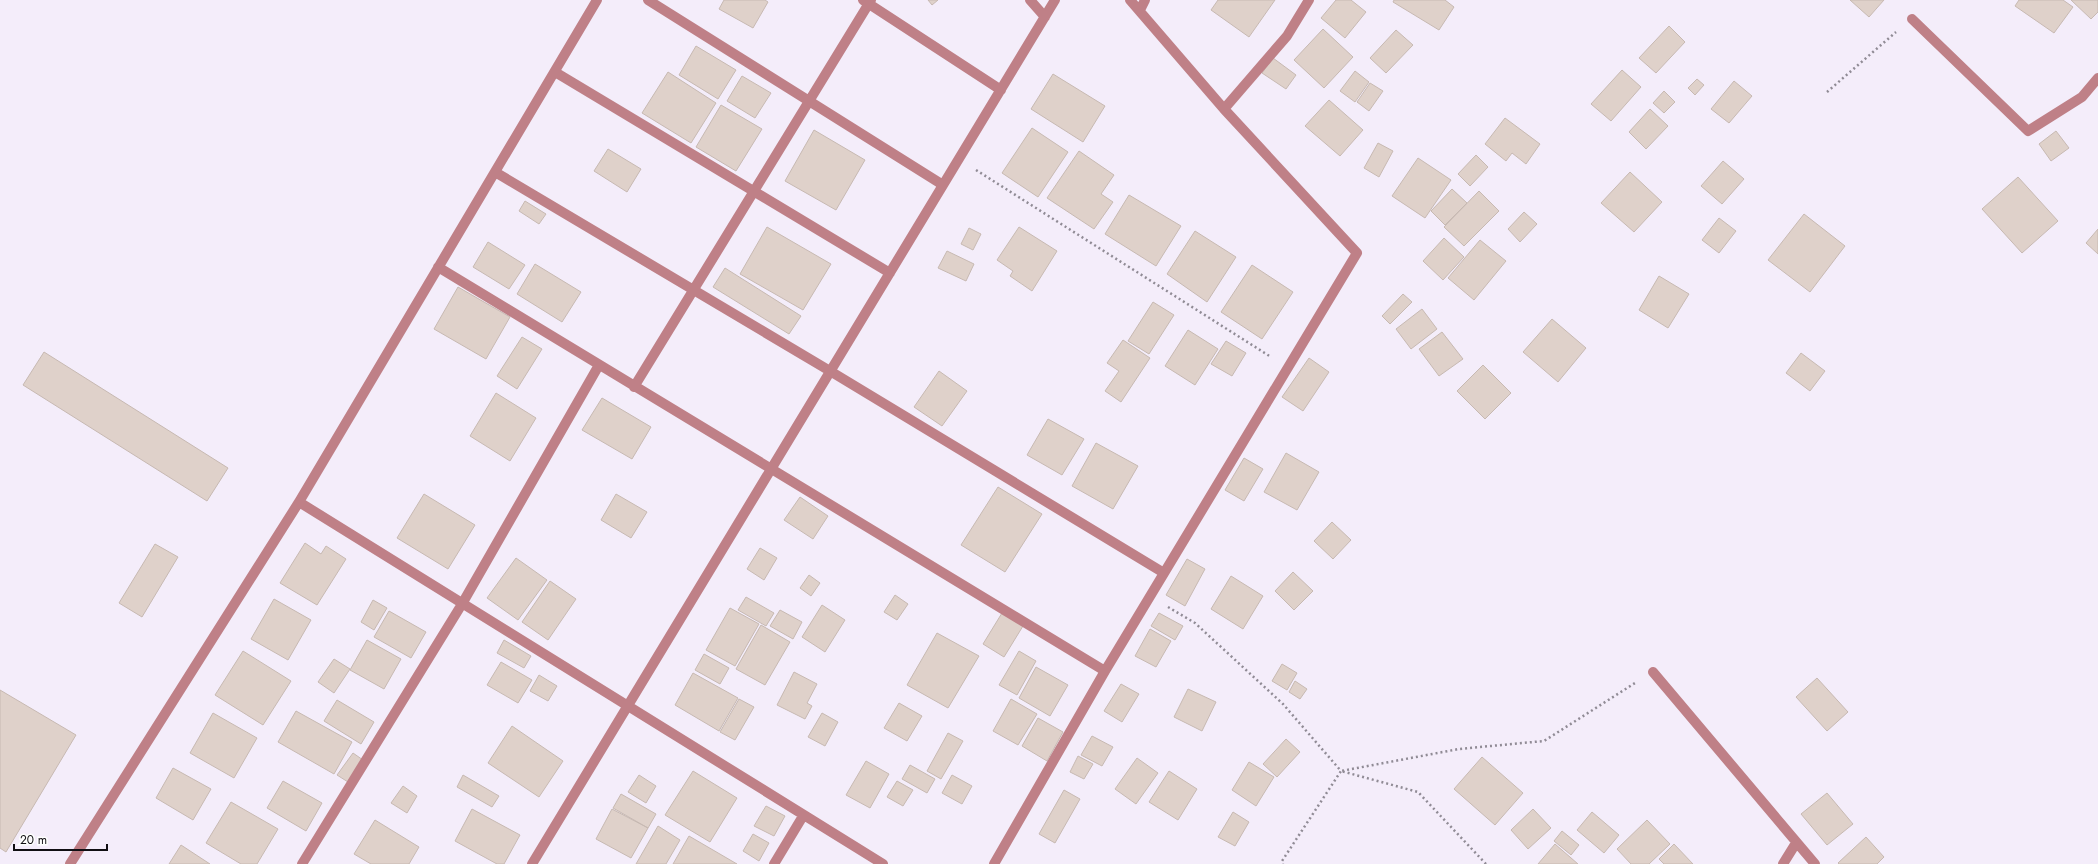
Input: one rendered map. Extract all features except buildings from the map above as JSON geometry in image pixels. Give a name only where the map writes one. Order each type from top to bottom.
[{"type":"street","points":[[70,864],[299,502],[597,0]]},
{"type":"street","points":[[648,0],[943,185]]},
{"type":"street","points":[[1030,0],[1045,17]]},
{"type":"street","points":[[532,864],[1055,0]]},
{"type":"street","points":[[994,864],[1105,671],[1357,253],[1224,109],[1130,0]]},
{"type":"street","points":[[1140,10],[1146,0]]},
{"type":"street","points":[[1224,109],[1287,36],[1309,0]]},
{"type":"street","points":[[634,387],[754,192],[867,1],[1001,90]]},
{"type":"street","points":[[1912,19],[2028,131],[2082,97],[2098,78]]},
{"type":"street","points":[[555,72],[890,273]]},
{"type":"street","points":[[495,172],[694,289],[1164,573]]},
{"type":"street","points":[[438,267],[1105,671]]},
{"type":"street","points":[[302,864],[462,604],[599,365]]},
{"type":"street","points":[[299,502],[627,707],[883,864]]},
{"type":"street","points":[[1653,672],[1815,864]]},
{"type":"street","points":[[774,864],[804,816]]},
{"type":"street","points":[[1783,864],[1796,843]]},
{"type":"path","points":[[1826,92],[1912,19]]},
{"type":"path","points":[[959,159],[1288,368]]},
{"type":"path","points":[[1150,596],[1195,623],[1283,704],[1341,770],[1418,792],[1486,864]]},
{"type":"path","points":[[1284,864],[1282,861],[1341,770],[1459,750],[1544,741],[1653,672]]}]
